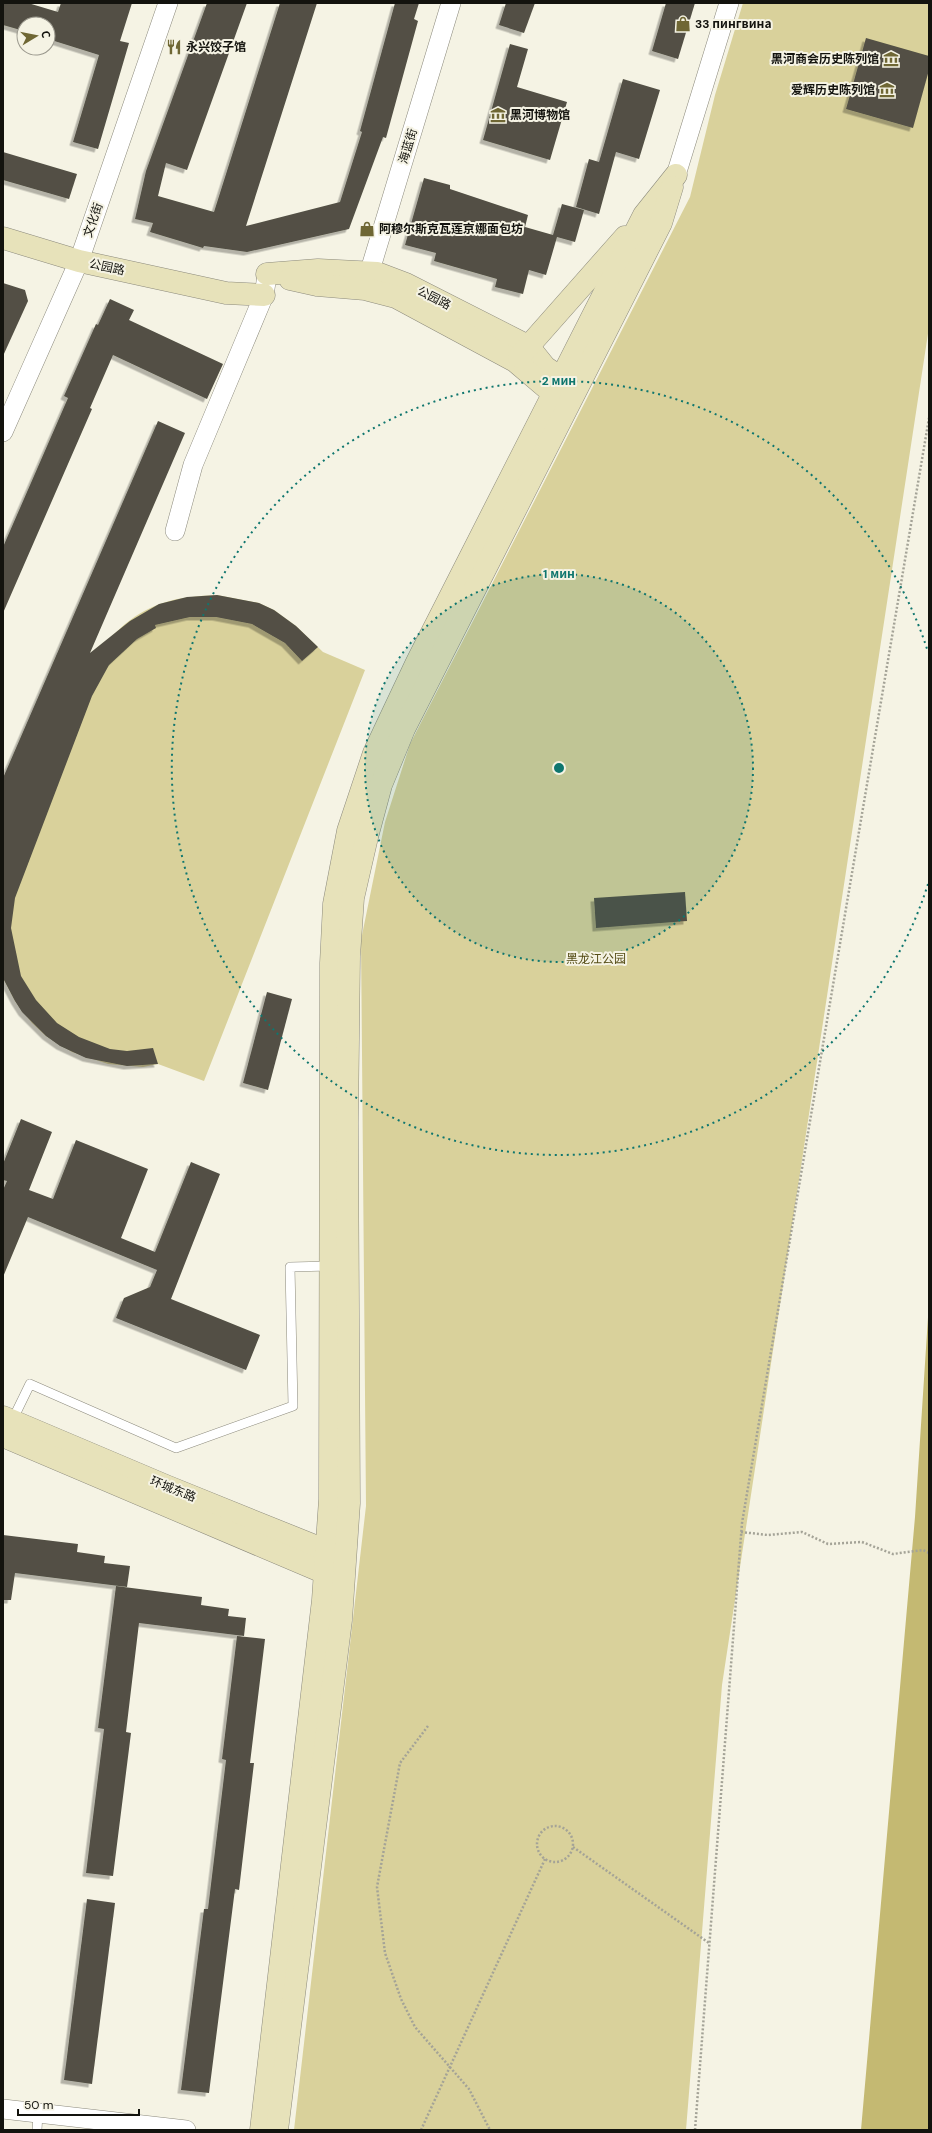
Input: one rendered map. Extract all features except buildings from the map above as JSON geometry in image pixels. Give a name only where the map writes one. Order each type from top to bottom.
[{"type":"street","name":"文化街","points":[[3,432],[79,261],[168,3]]},
{"type":"street","name":"海蓝街","points":[[367,280],[451,3]]},
{"type":"street","points":[[261,2130],[335,1575],[336,1552],[330,1499],[331,963],[334,904],[348,831],[363,782],[391,717],[565,392],[661,223],[729,3]]},
{"type":"street","points":[[522,354],[644,215],[676,175]]},
{"type":"street","points":[[336,1552],[349,1503],[349,956],[353,898],[367,837],[381,785],[404,729],[565,392],[644,215]]},
{"type":"street","name":"公园路","points":[[3,238],[79,261],[226,292],[266,284],[317,285],[367,280],[406,284],[545,367],[565,392]]},
{"type":"street","points":[[175,531],[193,465],[266,284]]},
{"type":"street","name":"环城东路","points":[[6,1425],[336,1552]]},
{"type":"street","name":"环城东路","points":[[6,1425],[335,1575]]},
{"type":"street","points":[[277,2130],[341,1620],[335,1575]]},
{"type":"street","points":[[3,2108],[38,2121],[186,2130]]},
{"type":"lane","points":[[6,1425],[30,1384],[176,1448],[293,1406],[290,1268],[330,1266]]},
{"type":"path","points":[[695,2130],[741,1532],[929,418]]},
{"type":"path","points":[[741,1532],[768,1535],[802,1532],[828,1544],[862,1542],[893,1554],[923,1550],[929,1553]]},
{"type":"path","points":[[428,1726],[400,1764],[378,1887],[385,1954],[401,1999],[415,2027],[440,2057],[451,2066],[468,2089],[490,2130]]},
{"type":"path","points":[[556,1826],[567,1831],[573,1841],[573,1847],[571,1853],[562,1860],[551,1862],[541,1855],[537,1844],[541,1833],[545,1829],[556,1826]]},
{"type":"path","points":[[573,1847],[710,1943]]},
{"type":"path","points":[[421,2130],[546,1859]]},
{"type":"green space","name":"黑龙江公园","points":[[743,3],[929,3],[929,327],[722,1685],[686,2130],[294,2130],[366,1506],[361,940],[385,822],[410,744],[690,197],[715,95]]},
{"type":"green space","points":[[217,595],[259,603],[274,610],[296,626],[323,652],[365,670],[204,1081],[158,1064],[143,1067],[108,1064],[72,1052],[46,1036],[32,1023],[15,1001],[4,980],[3,882],[89,666],[103,646],[120,628],[140,613],[151,607],[176,599]]},
{"type":"shaded area","points":[[929,1302],[929,2130],[861,2130],[915,1517]]},
{"type":"place","name":"33 пингвина","points":[[683,24]]},
{"type":"place","name":"永兴饺子馆","points":[[174,47]]},
{"type":"place","name":"黑河商会历史陈列馆","points":[[891,59]]},
{"type":"place","name":"爱辉历史陈列馆","points":[[887,90]]},
{"type":"place","name":"黑河博物馆","points":[[498,115]]},
{"type":"place","name":"阿穆尔斯克瓦莲京娜面包坊","points":[[367,229]]}]
